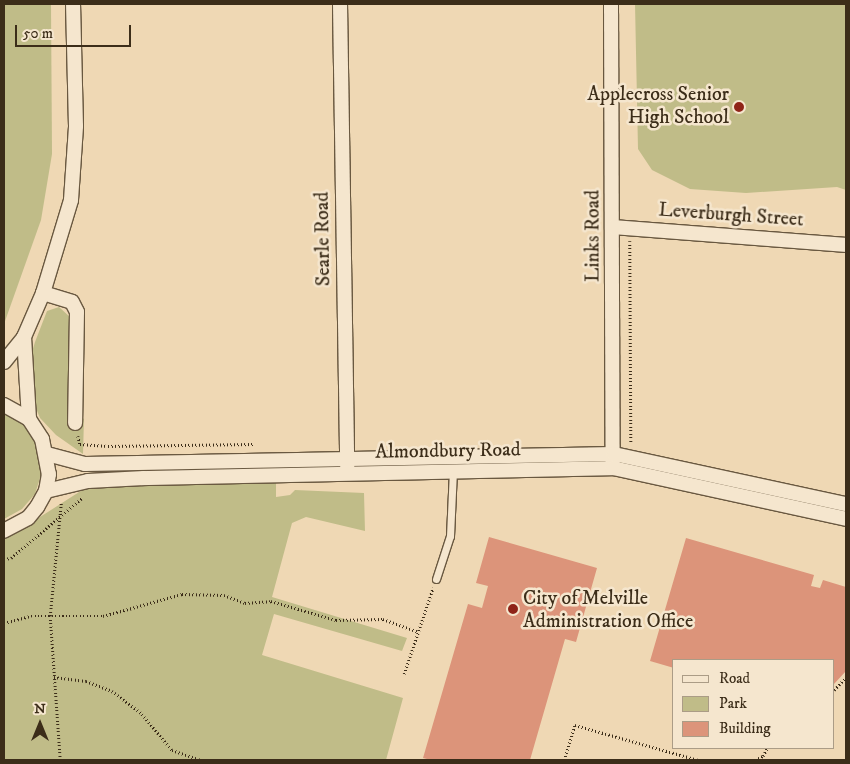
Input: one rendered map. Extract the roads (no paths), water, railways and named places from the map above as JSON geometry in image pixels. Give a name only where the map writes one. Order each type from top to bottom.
[{"type":"street","points":[[4,362],[24,336],[43,293],[66,220],[74,174],[73,4]]},
{"type":"street","name":"Searle Road","points":[[340,4],[347,466]]},
{"type":"street","name":"Links Road","points":[[611,4],[613,468]]},
{"type":"street","name":"Leverburgh Street","points":[[613,227],[846,245]]},
{"type":"street","points":[[43,293],[72,302],[77,312],[75,423]]},
{"type":"street","points":[[4,531],[28,518],[46,491],[47,454],[29,419],[24,336]]},
{"type":"street","points":[[4,405],[29,419]]},
{"type":"street","name":"Almondbury Road","points":[[47,454],[85,464],[347,466],[453,471],[613,468],[846,518]]},
{"type":"street","name":"Almondbury Road","points":[[46,491],[88,481],[347,466],[453,456],[614,454],[846,504]]},
{"type":"lane","points":[[436,579],[450,536],[453,456]]},
{"type":"place","name":"Applecross Senior High School","points":[[739,107]]},
{"type":"place","name":"City of Melville Administration Office","points":[[513,609]]}]
